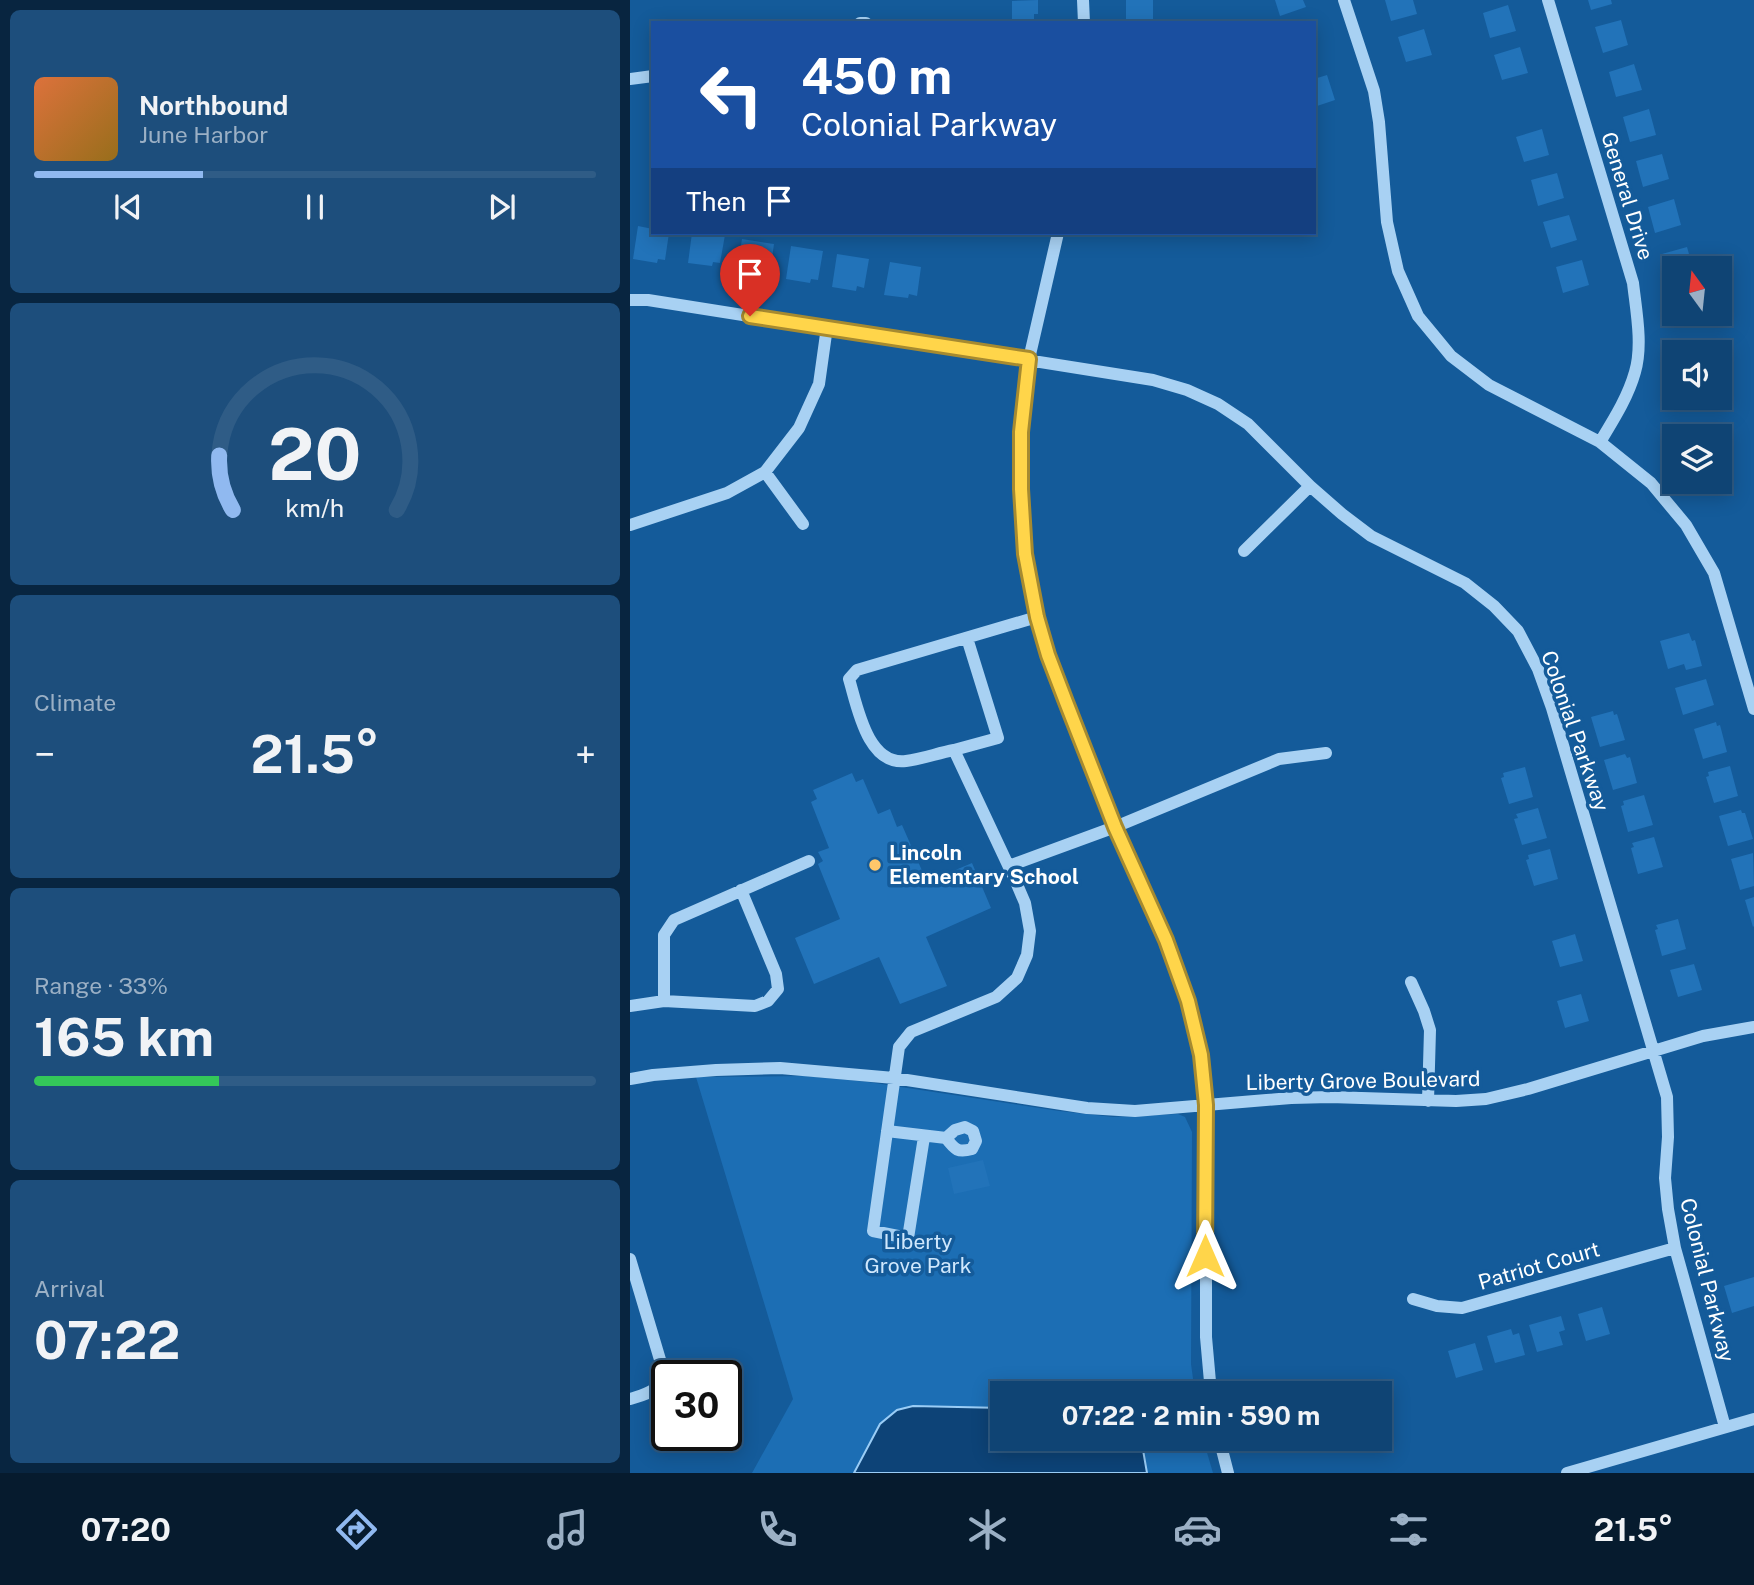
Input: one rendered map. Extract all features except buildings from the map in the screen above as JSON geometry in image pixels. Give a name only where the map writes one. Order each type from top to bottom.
[{"type":"street","points":[[1083,0],[1084,21]]},
{"type":"street","points":[[1344,0],[1374,91],[1380,122],[1387,222],[1398,271],[1418,316],[1451,356],[1489,385],[1601,442],[1651,483],[1686,525],[1714,573],[1754,709]]},
{"type":"street","name":"General Drive","points":[[1548,0],[1633,283],[1639,331],[1636,370],[1623,402],[1601,442]]},
{"type":"street","points":[[630,79],[651,76]]},
{"type":"street","points":[[1058,235],[1029,359],[1021,432],[1025,554],[1037,617],[1048,655],[1115,827],[1166,940],[1188,1001],[1201,1055],[1206,1105],[1206,1337],[1210,1381]]},
{"type":"street","name":"Colonial Parkway","points":[[630,300],[648,300],[1029,359],[1153,380],[1188,390],[1217,404],[1248,424],[1310,486],[1371,536],[1465,583],[1494,606],[1518,631],[1538,669],[1552,708],[1667,1097],[1665,1178],[1668,1209],[1675,1248],[1725,1427]]},
{"type":"street","points":[[630,525],[727,493],[765,472],[799,428],[819,384],[827,327]]},
{"type":"street","points":[[765,472],[803,524]]},
{"type":"street","points":[[1244,551],[1310,486]]},
{"type":"street","points":[[967,638],[998,738],[903,762],[888,758],[873,746],[863,728],[849,678],[857,670],[1037,617]]},
{"type":"street","points":[[924,1136],[908,1238],[873,1231],[899,1047],[911,1032],[996,997],[1017,978],[1027,955],[1030,931],[1025,903],[954,750]]},
{"type":"street","points":[[1009,866],[1115,827],[1279,759],[1326,753]]},
{"type":"street","points":[[664,1001],[664,935],[674,920],[809,861]]},
{"type":"street","points":[[630,1006],[664,1001],[755,1006],[768,1001],[778,989],[776,974],[741,890]]},
{"type":"street","points":[[1410,982],[1430,1030],[1428,1101]]},
{"type":"street","name":"Liberty Grove Boulevard","points":[[630,1079],[704,1071],[780,1068],[894,1079],[1087,1108],[1135,1111],[1291,1098],[1456,1101],[1486,1099],[1528,1089],[1703,1036],[1754,1027]]},
{"type":"street","points":[[887,1131],[946,1139]]},
{"type":"street","name":"Patriot Court","points":[[1413,1298],[1437,1306],[1462,1308],[1675,1248]]},
{"type":"street","points":[[630,1259],[664,1373],[659,1386],[647,1394],[630,1399]]},
{"type":"street","points":[[1567,1473],[1754,1419]]},
{"type":"street","points":[[1222,1451],[1228,1473]]},
{"type":"green space","name":"Liberty Grove Park","points":[[806,1076],[868,1082],[1113,1117],[1178,1114],[1185,1117],[1192,1132],[1191,1364],[1193,1381],[990,1381],[990,1451],[1207,1451],[1213,1473],[752,1473],[793,1399],[696,1077]]},
{"type":"shaded area","points":[[913,1406],[990,1408],[990,1451],[1143,1451],[1147,1473],[854,1473],[880,1424],[897,1410]]},
{"type":"place","name":"Lincoln Elementary School","points":[[875,865]]},
{"type":"route","points":[[750,316],[1029,359],[1021,432],[1021,489],[1025,554],[1037,617],[1048,655],[1115,827],[1166,940],[1188,1001],[1201,1055],[1206,1105],[1205,1256]]}]
